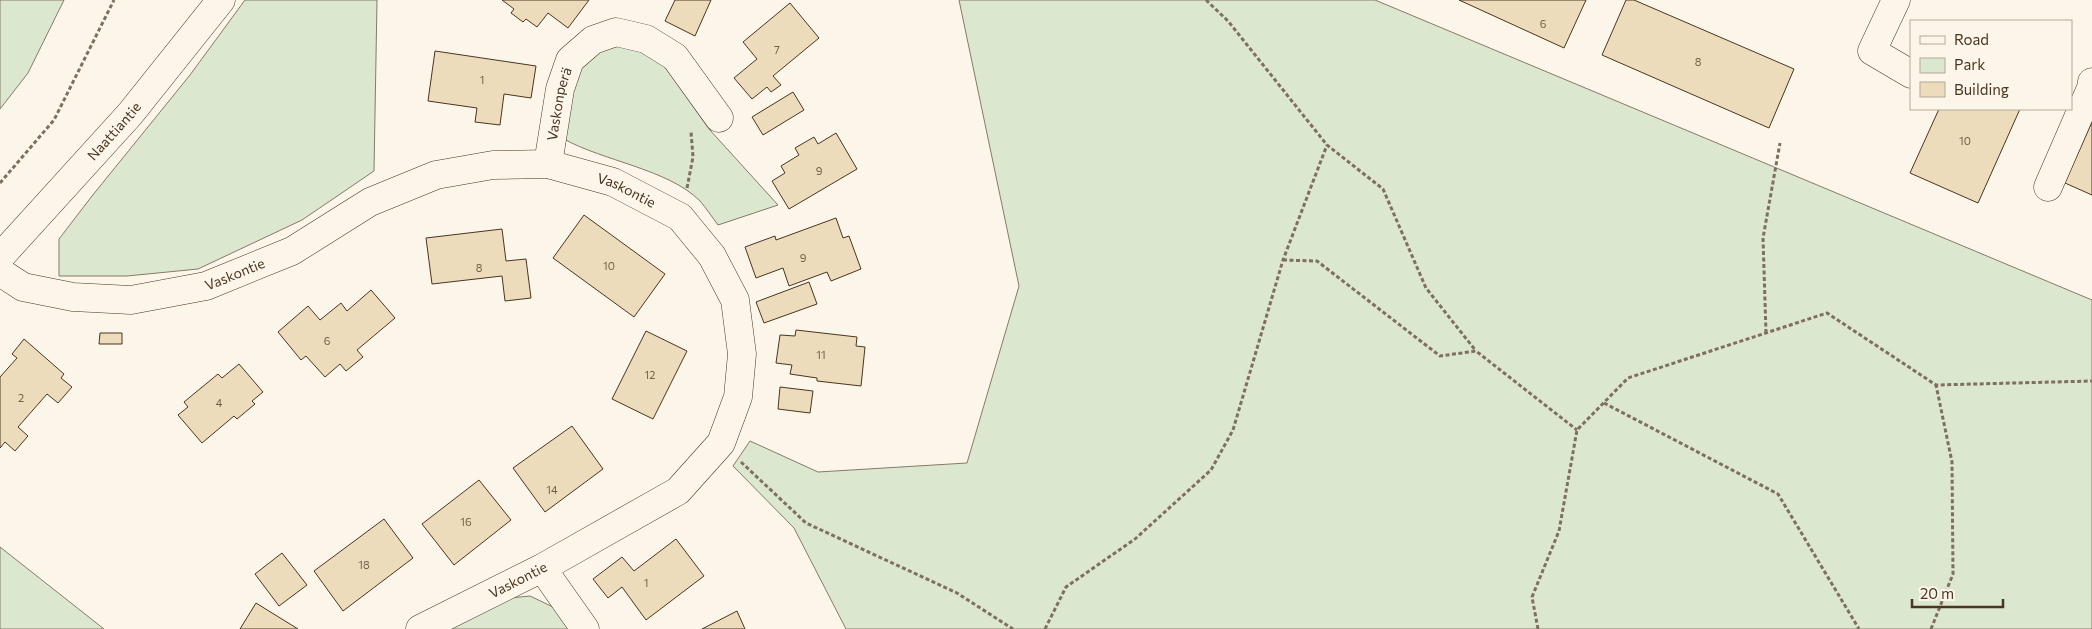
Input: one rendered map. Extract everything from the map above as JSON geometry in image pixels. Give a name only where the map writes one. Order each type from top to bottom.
[{"type":"street","name":"Naattiantie","points":[[0,257],[130,114],[221,0]]},
{"type":"street","points":[[1896,0],[1872,51],[1910,73]]},
{"type":"street","name":"Vaskonperä","points":[[548,164],[560,89],[570,60],[593,40],[616,32],[646,39],[675,57],[719,118]]},
{"type":"street","points":[[2048,187],[2092,88],[2092,82]]},
{"type":"street","name":"Vaskontie","points":[[0,272],[23,287],[73,298],[131,300],[206,286],[292,251],[370,202],[436,175],[493,165],[548,164],[613,182],[680,217],[712,256],[735,300],[742,354],[738,397],[721,443],[678,491],[542,568],[420,629]]},
{"type":"street","points":[[542,568],[585,629]]},
{"type":"path","points":[[0,183],[54,120],[114,0]]},
{"type":"path","points":[[1206,0],[1228,21],[1327,145],[1383,189],[1426,288],[1476,351],[1578,430]]},
{"type":"path","points":[[680,217],[693,158],[691,130]]},
{"type":"path","points":[[1766,333],[1763,238],[1780,143]]},
{"type":"path","points":[[1045,629],[1066,587],[1135,539],[1211,470],[1232,430],[1283,260],[1327,145]]},
{"type":"path","points":[[1283,260],[1317,261],[1440,356],[1476,351]]},
{"type":"path","points":[[1538,629],[1532,597],[1559,531],[1578,430],[1628,378],[1828,313],[1936,385],[2092,381]]},
{"type":"path","points":[[1931,629],[1952,574],[1952,462],[1936,385]]},
{"type":"path","points":[[1604,403],[1778,494],[1859,629]]},
{"type":"path","points":[[721,443],[806,523],[957,594],[1013,629]]},
{"type":"green space","points":[[0,0],[64,0],[28,73],[0,109]]},
{"type":"green space","points":[[245,0],[377,0],[374,171],[302,220],[198,269],[127,276],[59,276],[59,239],[190,75]]},
{"type":"green space","points":[[959,0],[1375,0],[2092,300],[2092,629],[846,629],[794,528],[733,466],[750,441],[818,472],[967,463],[1019,286]]},
{"type":"green space","points":[[614,45],[641,49],[665,67],[709,129],[778,205],[718,225],[700,201],[687,190],[671,181],[580,147],[564,139],[574,79],[590,55]]},
{"type":"green space","points":[[0,547],[104,629],[0,629]]},
{"type":"green space","points":[[530,596],[553,607],[569,629],[450,629],[510,598]]},
{"type":"building","points":[[502,0],[589,0],[568,28],[548,13],[537,27],[526,19],[523,22],[511,13],[514,9]]},
{"type":"building","points":[[675,0],[711,0],[695,36],[665,21]]},
{"type":"building","points":[[1459,0],[1586,0],[1564,48]]},
{"type":"building","points":[[1626,0],[1634,0],[1794,69],[1769,128],[1602,55]]},
{"type":"building","points":[[790,3],[819,38],[773,76],[781,85],[771,92],[767,87],[752,99],[734,78],[757,59],[743,42]]},
{"type":"building","points":[[435,51],[536,66],[531,98],[504,94],[500,125],[475,122],[477,108],[428,101]]},
{"type":"building","points":[[793,92],[804,110],[763,135],[752,117]]},
{"type":"building","points":[[1939,110],[2020,110],[1978,203],[1910,173]]},
{"type":"building","points":[[2092,122],[2092,195],[2065,183]]},
{"type":"building","points":[[836,133],[857,169],[789,209],[772,181],[785,173],[781,166],[799,155],[795,148],[814,137],[818,144]]},
{"type":"building","points":[[584,215],[665,274],[634,317],[553,258]]},
{"type":"building","points":[[836,218],[843,238],[849,236],[861,269],[831,281],[827,272],[789,286],[783,268],[756,278],[745,247],[775,236],[776,240]]},
{"type":"building","points":[[502,229],[506,261],[526,259],[531,298],[505,301],[502,276],[432,284],[426,238]]},
{"type":"building","points":[[809,282],[817,304],[764,323],[756,302]]},
{"type":"building","points":[[371,290],[395,318],[357,350],[363,357],[346,371],[340,364],[325,377],[306,356],[301,360],[278,332],[308,306],[320,320],[341,303],[347,311]]},
{"type":"building","points":[[796,330],[857,337],[856,346],[865,347],[861,386],[817,381],[817,378],[790,374],[792,365],[776,363],[780,335],[795,336]]},
{"type":"building","points":[[646,331],[687,351],[653,419],[612,399]]},
{"type":"building","points":[[100,333],[122,333],[122,344],[99,344]]},
{"type":"building","points":[[24,339],[64,374],[61,378],[72,387],[58,403],[47,394],[18,427],[28,436],[15,451],[5,442],[0,448],[0,377],[17,358],[12,354]]},
{"type":"building","points":[[239,364],[263,392],[252,401],[255,404],[237,419],[234,416],[202,443],[178,415],[188,407],[184,402],[218,374],[222,378]]},
{"type":"building","points":[[780,387],[813,391],[810,413],[778,409]]},
{"type":"building","points":[[572,426],[603,469],[545,512],[513,468]]},
{"type":"building","points":[[479,480],[511,520],[454,565],[422,524]]},
{"type":"building","points":[[384,519],[413,558],[343,611],[314,571]]},
{"type":"building","points":[[676,539],[704,576],[646,620],[622,587],[608,598],[593,579],[622,557],[634,571]]},
{"type":"building","points":[[282,553],[307,585],[279,606],[255,574]]},
{"type":"building","points":[[256,603],[298,629],[240,629]]},
{"type":"building","points":[[737,611],[745,629],[702,629]]}]
